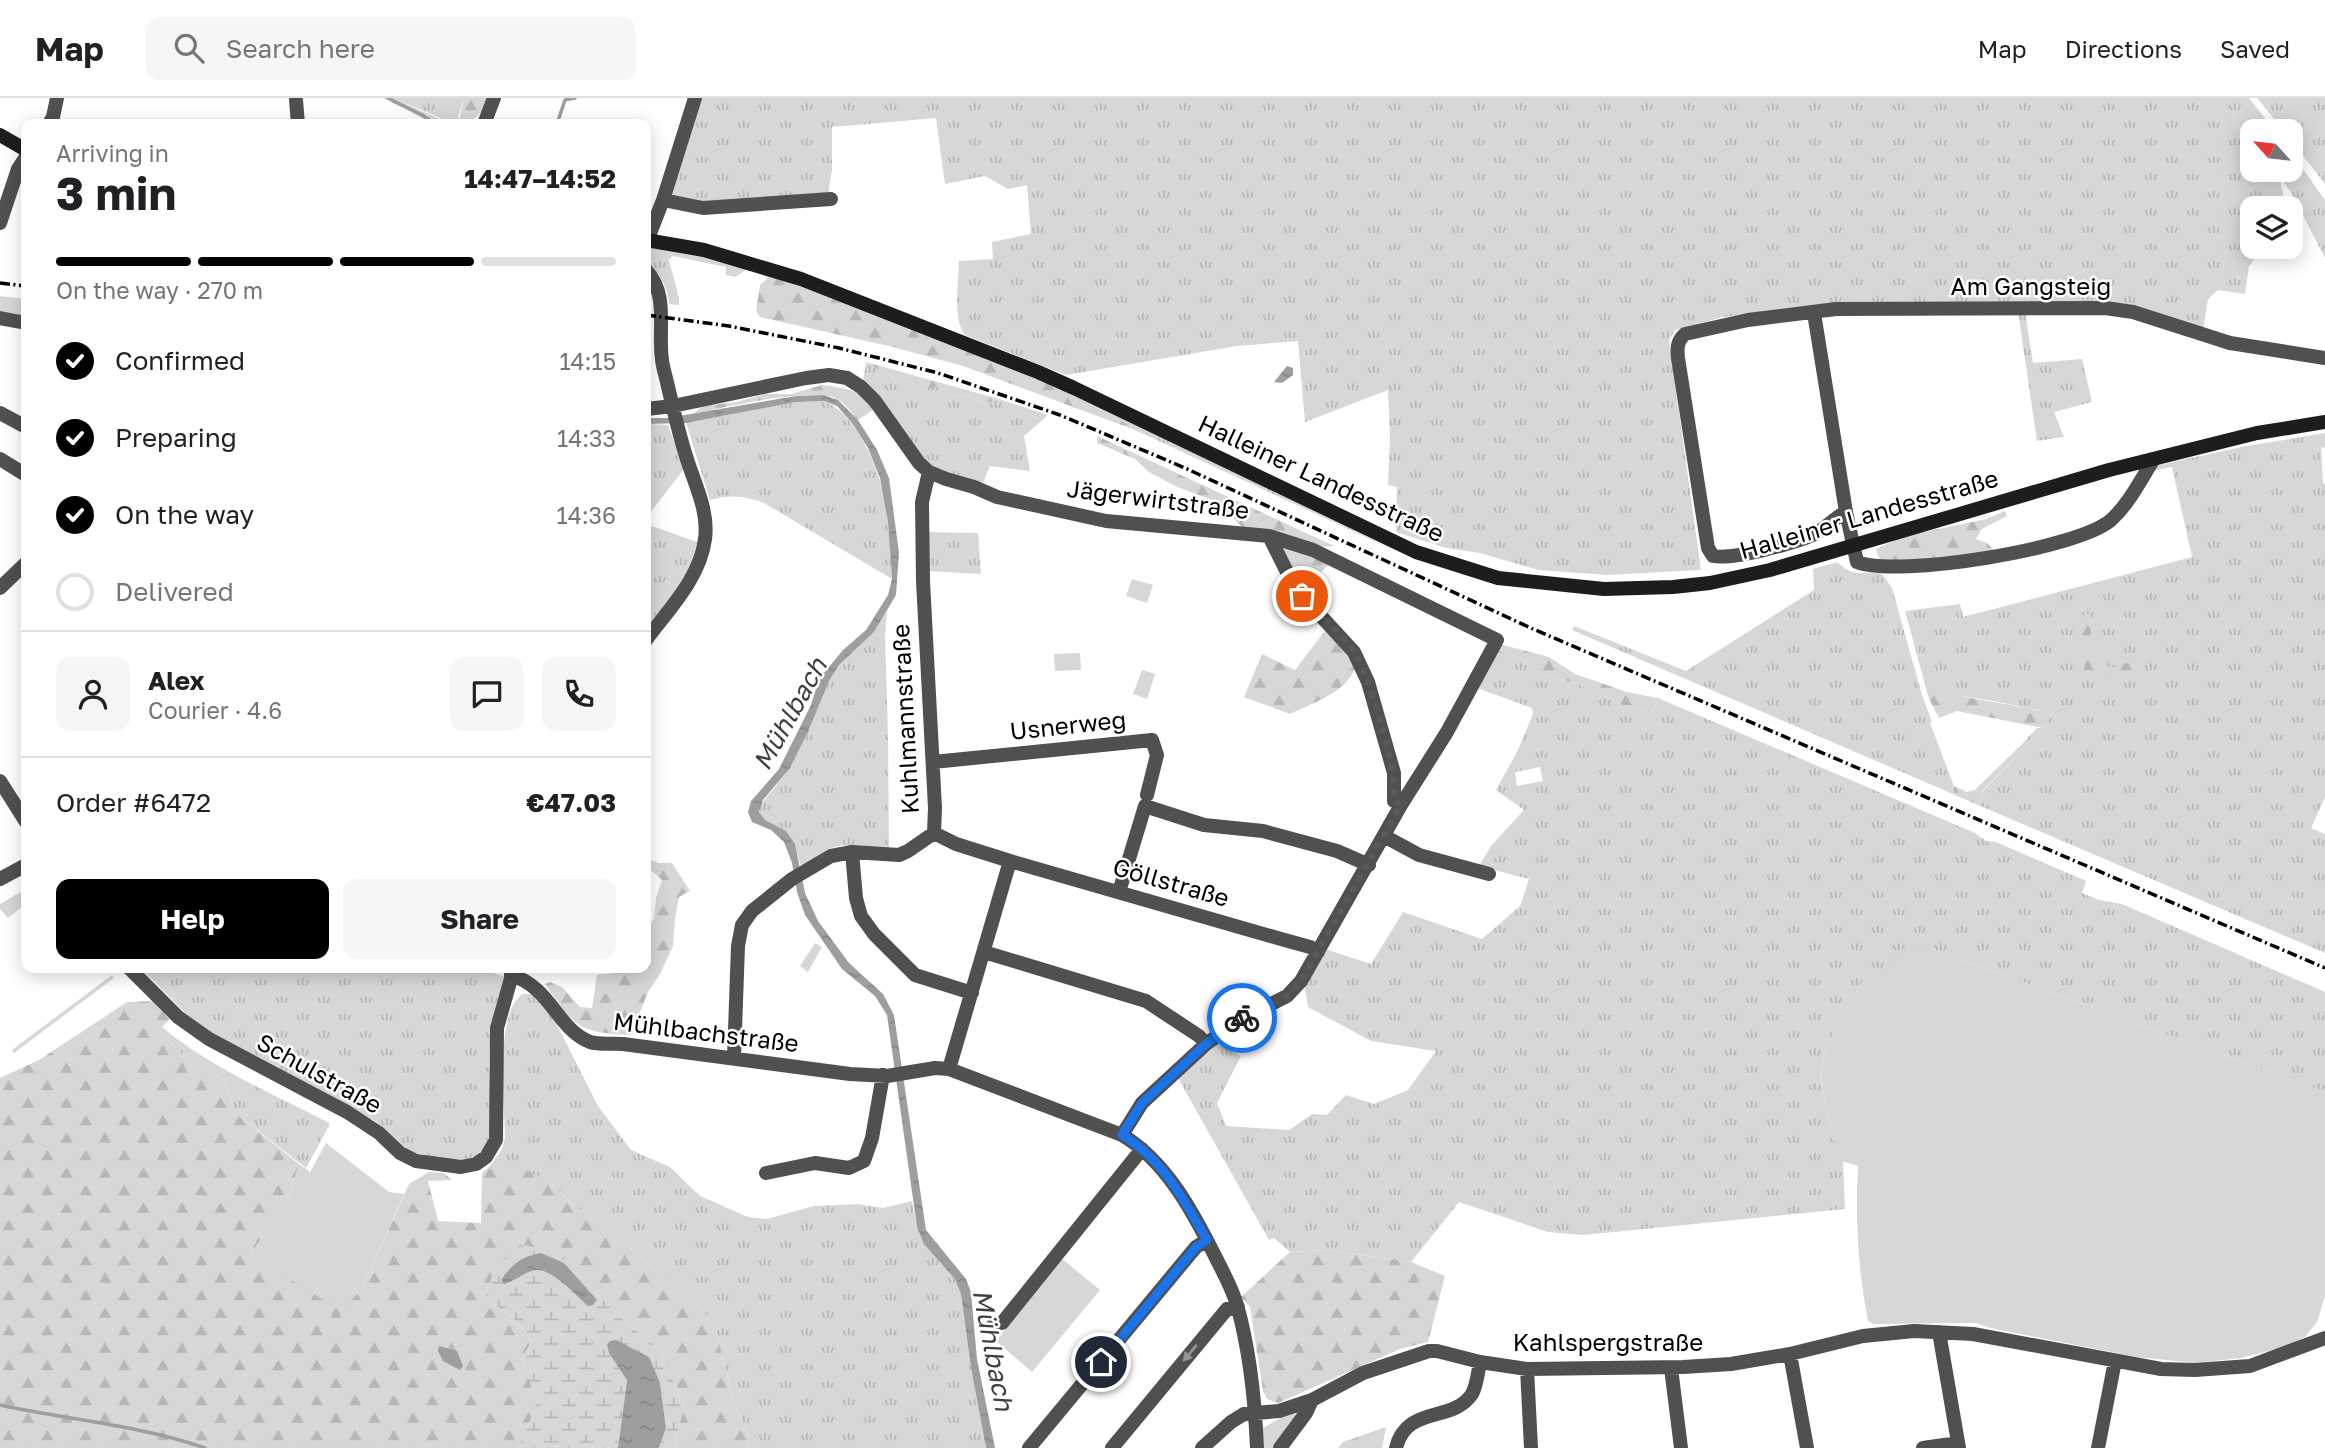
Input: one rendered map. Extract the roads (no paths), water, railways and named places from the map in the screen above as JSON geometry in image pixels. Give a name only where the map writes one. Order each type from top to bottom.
[{"type":"main road","points":[[0,135],[21,147]]},
{"type":"main road","name":"Halleiner Landesstraße","points":[[651,242],[704,250],[788,275],[1038,372],[1386,539],[1437,560],[1498,578],[1604,589],[1673,587],[1770,570],[2084,477],[2257,433],[2325,422]]},
{"type":"street","points":[[51,119],[57,98]]},
{"type":"street","points":[[486,119],[494,98]]},
{"type":"street","points":[[651,229],[663,200],[695,98]]},
{"type":"street","points":[[296,100],[298,119]]},
{"type":"street","points":[[0,223],[21,164]]},
{"type":"street","points":[[663,200],[703,208],[831,199]]},
{"type":"street","points":[[651,278],[660,292],[661,350],[706,526],[697,569],[651,633]]},
{"type":"street","name":"Am Gangsteig","points":[[1846,512],[1816,533],[1785,544],[1717,557],[1711,553],[1708,548],[1678,358],[1679,341],[1685,334],[1748,320],[1836,309],[2105,308],[2133,312],[2230,343],[2325,358]]},
{"type":"street","points":[[1814,313],[1846,512],[1857,562],[1888,566],[1955,562],[2000,556],[2052,544],[2098,528],[2111,520],[2132,494],[2154,459]]},
{"type":"street","points":[[0,318],[21,322]]},
{"type":"street","name":"Jägerwirtstraße","points":[[651,409],[676,416],[806,378],[829,375],[847,378],[875,401],[919,463],[929,472],[997,497],[1106,521],[1269,536],[1313,550],[1497,640],[1447,733],[1401,805],[1394,801],[1394,773],[1368,682],[1354,652],[1295,588],[1269,536]]},
{"type":"street","points":[[0,413],[21,424]]},
{"type":"street","points":[[0,459],[21,472]]},
{"type":"street","name":"Kuhlmannstraße","points":[[929,472],[922,502],[922,541],[934,833],[956,844],[1010,861]]},
{"type":"street","points":[[0,588],[21,568]]},
{"type":"street","name":"Usnerweg","points":[[933,762],[1152,740],[1157,755],[1147,795]]},
{"type":"street","points":[[0,780],[21,814]]},
{"type":"street","points":[[1122,1135],[1142,1103],[1206,1044],[1238,1021],[1287,996],[1301,981],[1401,805]]},
{"type":"street","points":[[1119,892],[1144,806],[1204,825],[1264,831],[1336,850],[1369,865]]},
{"type":"street","points":[[734,1058],[738,946],[742,925],[752,911],[792,879],[831,856],[852,852],[899,855],[934,833]]},
{"type":"street","points":[[1384,836],[1419,855],[1489,874]]},
{"type":"street","points":[[852,852],[856,898],[861,916],[874,933],[915,975],[972,993]]},
{"type":"street","points":[[948,1069],[1010,861]]},
{"type":"street","name":"Göllstraße","points":[[1010,861],[1311,947],[1318,952]]},
{"type":"street","points":[[0,879],[21,868]]},
{"type":"street","points":[[984,952],[1146,1001],[1199,1036],[1206,1044]]},
{"type":"street","name":"Schulstraße","points":[[134,973],[178,1017],[209,1039],[347,1112],[379,1133],[400,1153],[416,1161],[461,1167],[477,1164],[486,1157],[496,1140],[497,1028],[511,973]]},
{"type":"street","name":"Mühlbachstraße","points":[[515,973],[534,985],[573,1031],[591,1042],[850,1074],[885,1075]]},
{"type":"street","points":[[766,1173],[815,1163],[849,1168],[864,1161],[872,1138],[885,1075],[935,1068],[948,1069],[1122,1135],[1142,1149],[1180,1192],[1232,1289],[1238,1307],[1255,1412],[1257,1448]]},
{"type":"street","points":[[993,1325],[1002,1323],[1142,1149]]},
{"type":"street","points":[[1029,1448],[1196,1247],[1207,1240]]},
{"type":"street","points":[[1112,1448],[1227,1309],[1238,1307]]},
{"type":"street","name":"Kahlspergstraße","points":[[1255,1412],[1279,1411],[1312,1400],[1363,1373],[1429,1351],[1480,1362],[1527,1368],[1671,1367],[1731,1364],[1790,1354],[1863,1336],[1914,1331],[1973,1334],[2161,1369],[2195,1370],[2250,1366],[2325,1338]]},
{"type":"street","points":[[1923,1448],[1958,1445],[1939,1332]]},
{"type":"street","points":[[1790,1354],[1807,1448]]},
{"type":"street","points":[[2098,1448],[2116,1360]]},
{"type":"street","points":[[1395,1448],[1401,1432],[1415,1421],[1459,1405],[1471,1395],[1480,1362]]},
{"type":"street","points":[[1671,1367],[1681,1448]]},
{"type":"street","points":[[1527,1368],[1531,1448]]},
{"type":"street","points":[[1280,1448],[1307,1413],[1312,1400]]},
{"type":"street","points":[[1202,1448],[1231,1422],[1255,1412]]},
{"type":"water","points":[[1287,366],[1293,368],[1293,375],[1282,383],[1274,382]]},
{"type":"water","points":[[823,395],[838,400],[858,420],[877,450],[889,478],[899,553],[896,595],[874,632],[839,665],[829,681],[790,768],[763,800],[759,812],[765,820],[786,831],[795,844],[805,893],[818,921],[849,963],[883,994],[894,1015],[926,1230],[966,1279],[971,1292],[977,1359],[995,1448],[986,1448],[961,1294],[955,1279],[924,1244],[917,1227],[887,1015],[875,996],[842,969],[805,915],[784,842],[771,830],[752,822],[748,812],[751,801],[779,769],[811,705],[819,679],[843,650],[866,630],[888,595],[892,579],[888,522],[880,478],[868,448],[852,423],[837,406],[824,401],[796,402],[686,423],[651,424],[651,418],[667,418],[796,396]]},
{"type":"water","points":[[541,1253],[564,1263],[597,1300],[593,1305],[588,1306],[549,1273],[542,1271],[532,1271],[504,1284],[501,1280],[514,1265]]},
{"type":"water","points":[[616,1340],[649,1357],[660,1383],[666,1428],[659,1448],[618,1448],[627,1380],[609,1353],[607,1345]]},
{"type":"water","points":[[439,1346],[457,1351],[463,1366],[460,1370],[443,1361],[438,1351]]},
{"type":"waterway","points":[[388,98],[428,119]]},
{"type":"waterway","points":[[559,119],[565,100],[575,98]]},
{"type":"waterway","points":[[0,1405],[129,1428],[205,1448]]},
{"type":"railway","points":[[0,283],[21,285]]},
{"type":"railway","points":[[651,316],[729,326],[839,348],[938,373],[1060,415],[1185,468],[1533,629],[2325,968]]},
{"type":"water label","name":"Mühlbach","points":[[790,714]]},
{"type":"water label","name":"Mühlbach","points":[[993,1350]]}]
